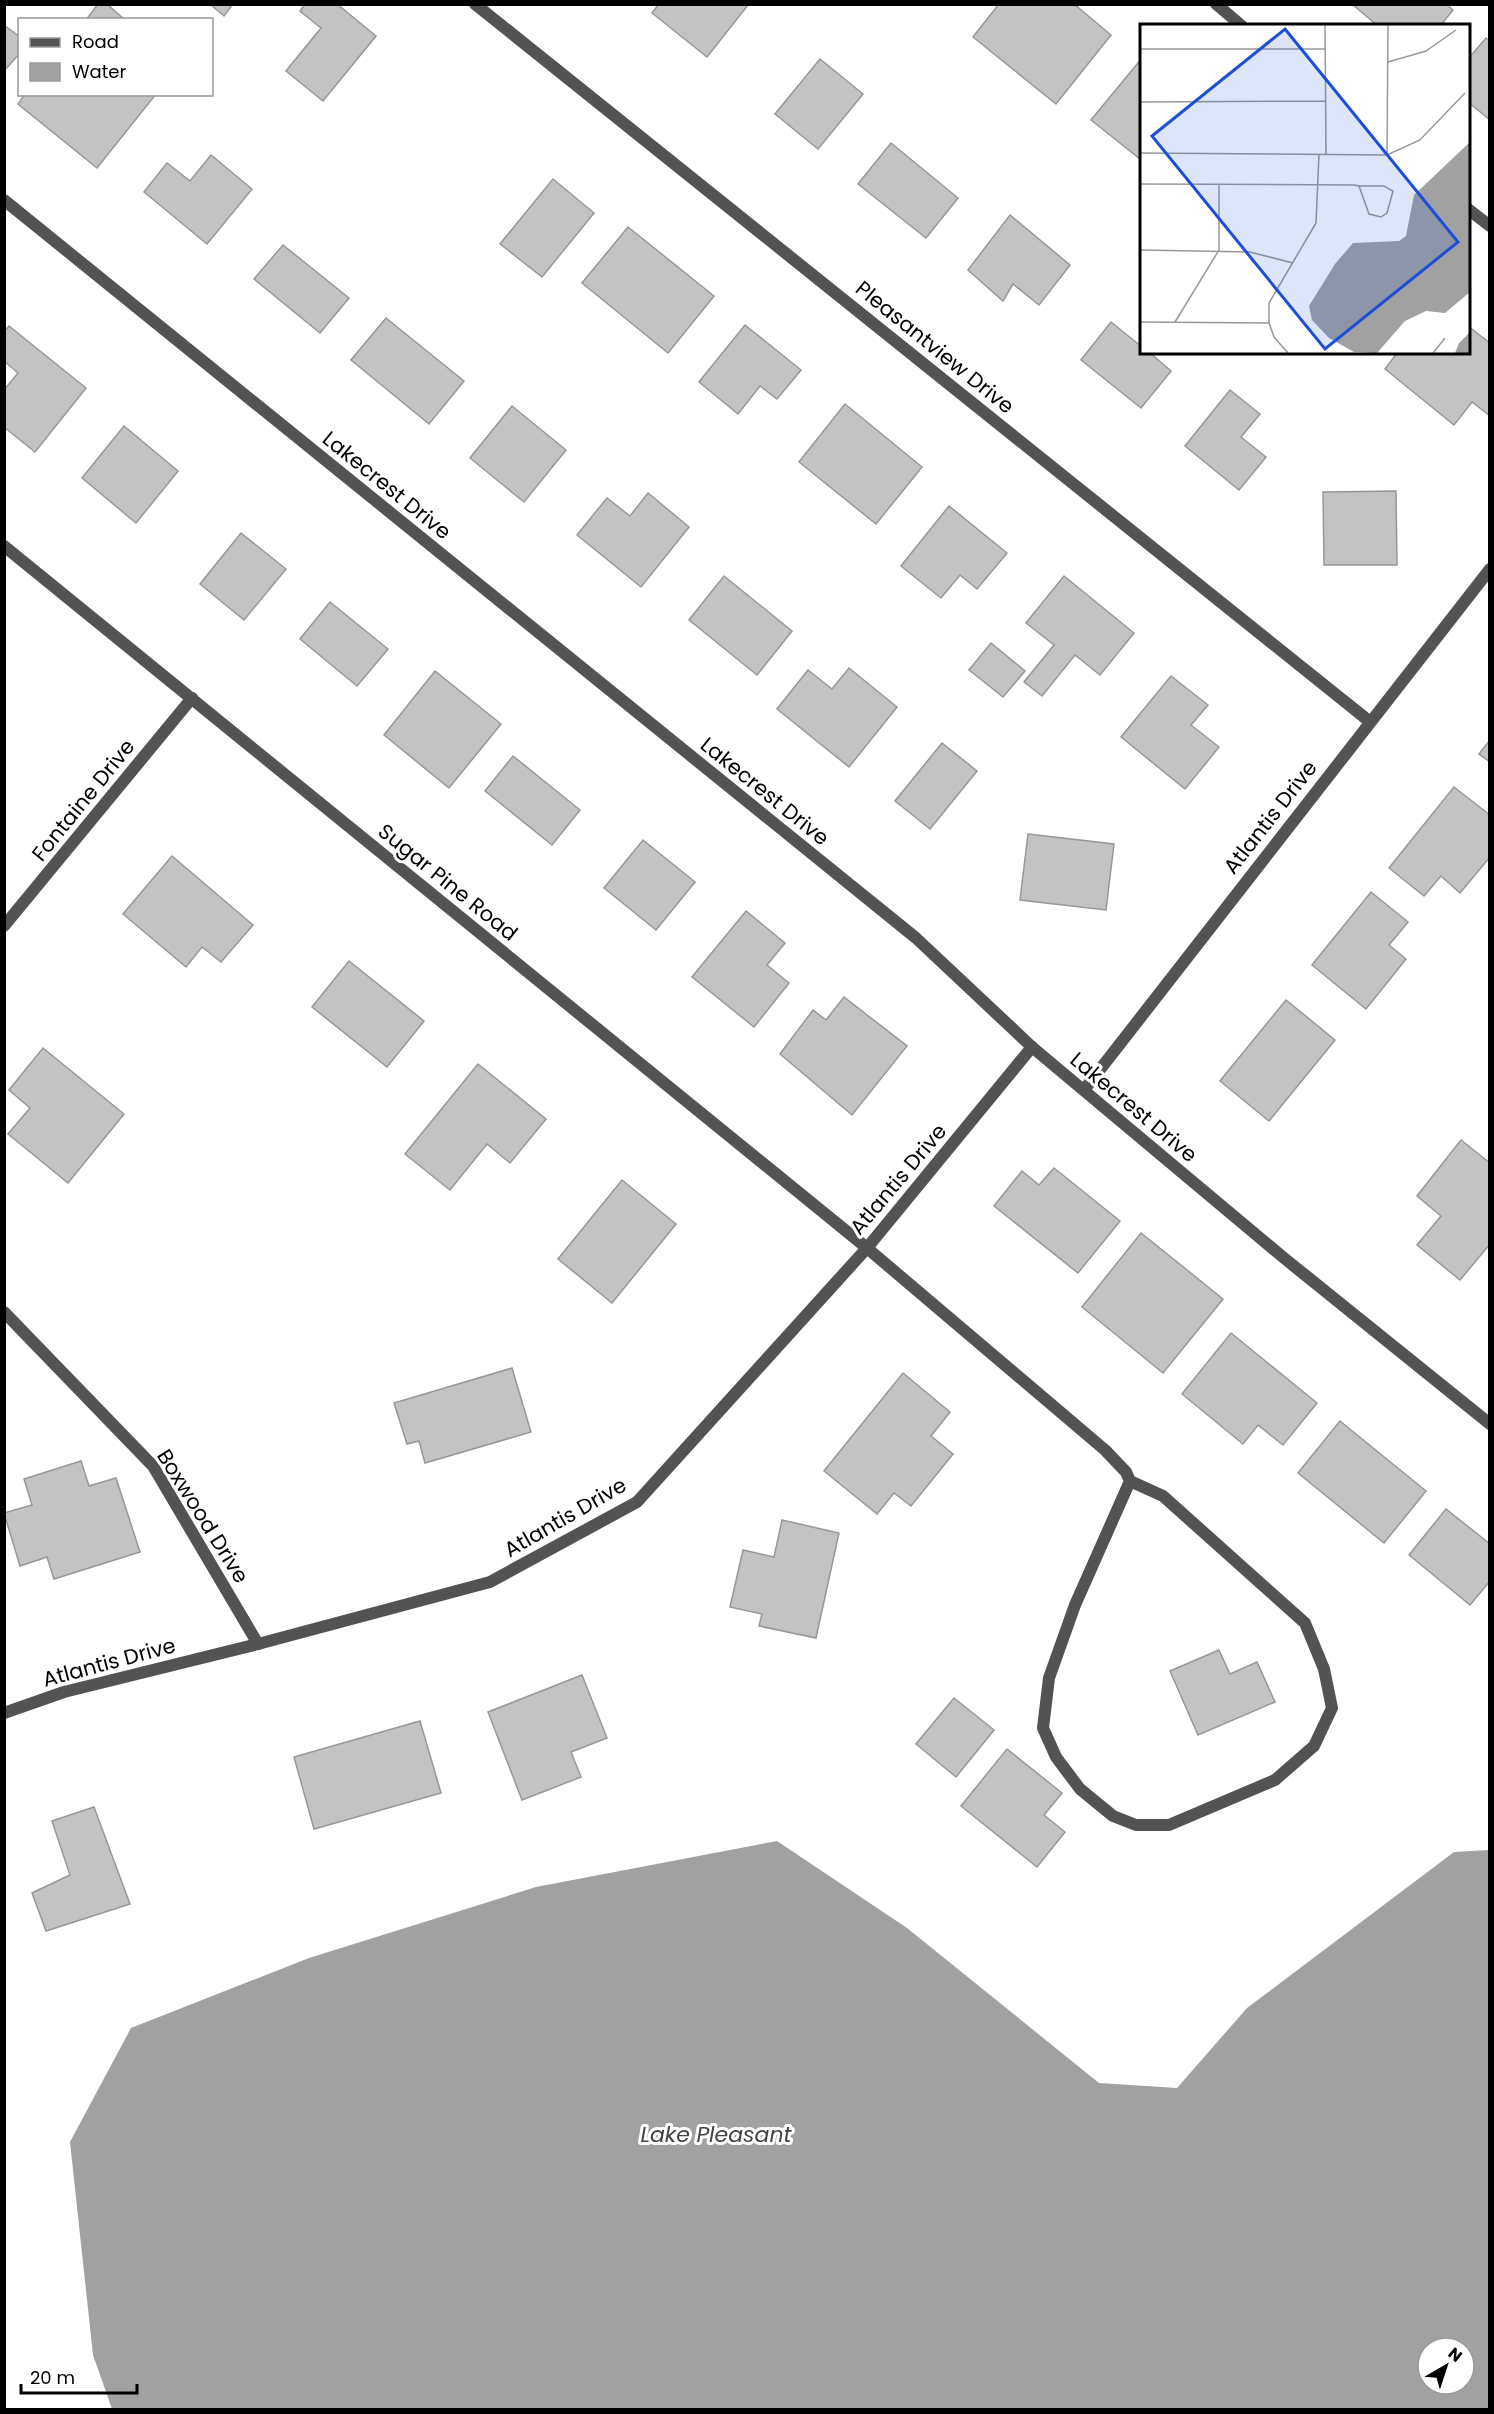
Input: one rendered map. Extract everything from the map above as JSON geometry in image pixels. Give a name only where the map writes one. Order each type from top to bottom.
[{"type":"street","name":"Pleasantview Drive","points":[[475,4],[1369,720]]},
{"type":"street","points":[[1216,4],[1240,24]]},
{"type":"street","name":"Lakecrest Drive","points":[[4,200],[916,938],[1032,1047],[1284,1258],[1490,1424]]},
{"type":"street","points":[[1470,211],[1490,226]]},
{"type":"street","name":"Sugar Pine Road","points":[[4,546],[867,1248],[1105,1450],[1126,1472],[1130,1481]]},
{"type":"street","name":"Atlantis Drive","points":[[1084,1090],[1369,720],[1490,569]]},
{"type":"street","name":"Fontaine Drive","points":[[4,926],[192,698]]},
{"type":"street","name":"Atlantis Drive","points":[[4,1713],[64,1692],[258,1644],[490,1582],[637,1502],[867,1248],[1032,1047]]},
{"type":"street","name":"Boxwood Drive","points":[[4,1312],[25,1330],[153,1466],[258,1644]]},
{"type":"street","points":[[1130,1481],[1163,1496],[1305,1623],[1324,1669],[1332,1708],[1314,1746],[1275,1780],[1169,1825],[1136,1825],[1113,1816],[1080,1789],[1056,1757],[1043,1728],[1049,1678],[1076,1605],[1130,1481]]},
{"type":"water","name":"Lake Pleasant","points":[[777,1841],[907,1928],[1099,2083],[1177,2088],[1247,2008],[1454,1852],[1489,1850],[1489,2409],[112,2409],[93,2355],[70,2142],[131,2028],[309,1958],[536,1887]]},
{"type":"building","points":[[98,4],[107,4],[123,18],[88,18]]},
{"type":"building","points":[[210,4],[233,4],[224,16]]},
{"type":"building","points":[[305,4],[337,4],[376,36],[323,101],[286,71],[321,28],[300,11]]},
{"type":"building","points":[[659,4],[748,5],[707,57],[652,13]]},
{"type":"building","points":[[999,4],[1074,4],[1111,35],[1056,104],[973,37]]},
{"type":"building","points":[[1352,4],[1446,4],[1453,10],[1442,24],[1376,24]]},
{"type":"building","points":[[4,25],[18,36],[18,55],[4,71]]},
{"type":"building","points":[[1486,38],[1490,41],[1490,120],[1470,104],[1470,57]]},
{"type":"building","points":[[820,59],[863,94],[818,149],[775,114]]},
{"type":"building","points":[[1140,60],[1140,159],[1091,120]]},
{"type":"building","points":[[24,96],[154,96],[97,168],[18,104]]},
{"type":"building","points":[[891,143],[958,198],[926,238],[858,184]]},
{"type":"building","points":[[211,155],[252,189],[207,244],[144,192],[167,163],[190,181]]},
{"type":"building","points":[[553,179],[594,213],[542,277],[500,244]]},
{"type":"building","points":[[1010,215],[1070,265],[1039,305],[1013,284],[1003,301],[968,270]]},
{"type":"building","points":[[628,227],[714,296],[668,353],[582,283]]},
{"type":"building","points":[[283,245],[349,298],[320,333],[254,279]]},
{"type":"building","points":[[386,318],[464,381],[429,424],[351,360]]},
{"type":"building","points":[[1111,322],[1140,345],[1140,354],[1151,354],[1171,371],[1141,408],[1081,360]]},
{"type":"building","points":[[745,325],[801,370],[777,399],[760,386],[738,414],[699,382]]},
{"type":"building","points":[[9,326],[86,388],[35,452],[4,427],[4,390],[18,373],[4,361],[4,332]]},
{"type":"building","points":[[1470,328],[1490,343],[1490,416],[1472,402],[1454,425],[1385,369],[1396,354],[1470,354]]},
{"type":"building","points":[[1230,390],[1260,414],[1241,437],[1266,457],[1239,490],[1185,446]]},
{"type":"building","points":[[845,404],[922,467],[876,524],[799,462]]},
{"type":"building","points":[[512,406],[566,450],[524,502],[470,458]]},
{"type":"building","points":[[124,426],[178,471],[136,523],[82,478]]},
{"type":"building","points":[[1396,491],[1397,565],[1324,565],[1323,492]]},
{"type":"building","points":[[648,493],[689,527],[641,587],[577,535],[607,498],[630,516]]},
{"type":"building","points":[[949,506],[1007,553],[977,589],[960,575],[941,598],[901,566]]},
{"type":"building","points":[[241,533],[286,569],[244,620],[200,584]]},
{"type":"building","points":[[724,576],[792,631],[757,675],[689,620]]},
{"type":"building","points":[[1064,576],[1134,633],[1100,675],[1075,655],[1042,696],[1024,682],[1054,645],[1026,623]]},
{"type":"building","points":[[330,602],[388,649],[357,686],[300,639]]},
{"type":"building","points":[[991,643],[1025,671],[1003,697],[969,670]]},
{"type":"building","points":[[849,668],[897,707],[849,767],[777,709],[808,670],[832,689]]},
{"type":"building","points":[[435,671],[501,724],[449,788],[384,735]]},
{"type":"building","points":[[1171,676],[1208,705],[1191,725],[1219,747],[1185,789],[1121,737]]},
{"type":"building","points":[[1490,740],[1490,762],[1479,754]]},
{"type":"building","points":[[942,743],[977,771],[930,829],[895,801]]},
{"type":"building","points":[[513,756],[580,810],[552,845],[485,791]]},
{"type":"building","points":[[1454,787],[1490,815],[1490,857],[1460,893],[1441,876],[1424,896],[1389,868]]},
{"type":"building","points":[[1028,834],[1114,844],[1106,910],[1020,900]]},
{"type":"building","points":[[643,840],[695,882],[656,930],[604,888]]},
{"type":"building","points":[[172,856],[253,925],[221,962],[202,947],[186,967],[123,914]]},
{"type":"building","points":[[1371,892],[1408,922],[1389,945],[1406,959],[1366,1009],[1312,965]]},
{"type":"building","points":[[746,911],[785,943],[767,965],[789,983],[754,1027],[692,977]]},
{"type":"building","points":[[349,961],[424,1021],[387,1067],[312,1007]]},
{"type":"building","points":[[844,997],[907,1046],[852,1115],[780,1054],[813,1010],[826,1020]]},
{"type":"building","points":[[1286,1000],[1335,1040],[1269,1121],[1220,1081]]},
{"type":"building","points":[[43,1048],[124,1114],[68,1183],[8,1134],[30,1108],[9,1090]]},
{"type":"building","points":[[478,1064],[546,1119],[510,1163],[487,1144],[450,1190],[405,1154]]},
{"type":"building","points":[[1461,1140],[1490,1163],[1490,1244],[1460,1280],[1417,1245],[1441,1216],[1417,1196]]},
{"type":"building","points":[[1054,1168],[1120,1221],[1078,1273],[994,1206],[1022,1171],[1039,1185]]},
{"type":"building","points":[[622,1180],[676,1224],[612,1303],[558,1259]]},
{"type":"building","points":[[1141,1233],[1223,1299],[1163,1373],[1082,1307]]},
{"type":"building","points":[[1231,1333],[1317,1403],[1283,1445],[1258,1425],[1243,1444],[1182,1394]]},
{"type":"building","points":[[512,1368],[531,1432],[425,1463],[419,1441],[407,1444],[394,1403]]},
{"type":"building","points":[[903,1373],[950,1412],[931,1436],[953,1454],[911,1506],[894,1493],[877,1514],[824,1471]]},
{"type":"building","points":[[1340,1421],[1426,1491],[1384,1543],[1298,1473]]},
{"type":"building","points":[[81,1461],[89,1486],[116,1478],[140,1552],[54,1579],[47,1557],[20,1566],[4,1513],[32,1505],[24,1479]]},
{"type":"building","points":[[1446,1509],[1490,1544],[1490,1581],[1470,1605],[1409,1555]]},
{"type":"building","points":[[782,1520],[839,1533],[816,1638],[759,1626],[762,1614],[730,1607],[743,1550],[774,1557]]},
{"type":"building","points":[[1219,1650],[1230,1674],[1257,1662],[1275,1702],[1198,1735],[1170,1671]]},
{"type":"building","points":[[582,1675],[607,1738],[571,1752],[581,1777],[522,1800],[488,1712]]},
{"type":"building","points":[[954,1698],[994,1730],[956,1777],[916,1744]]},
{"type":"building","points":[[420,1721],[441,1793],[314,1829],[294,1757]]},
{"type":"building","points":[[1007,1749],[1062,1793],[1044,1815],[1065,1832],[1037,1867],[961,1806]]},
{"type":"building","points":[[94,1807],[130,1904],[46,1931],[32,1893],[70,1875],[52,1821]]}]
